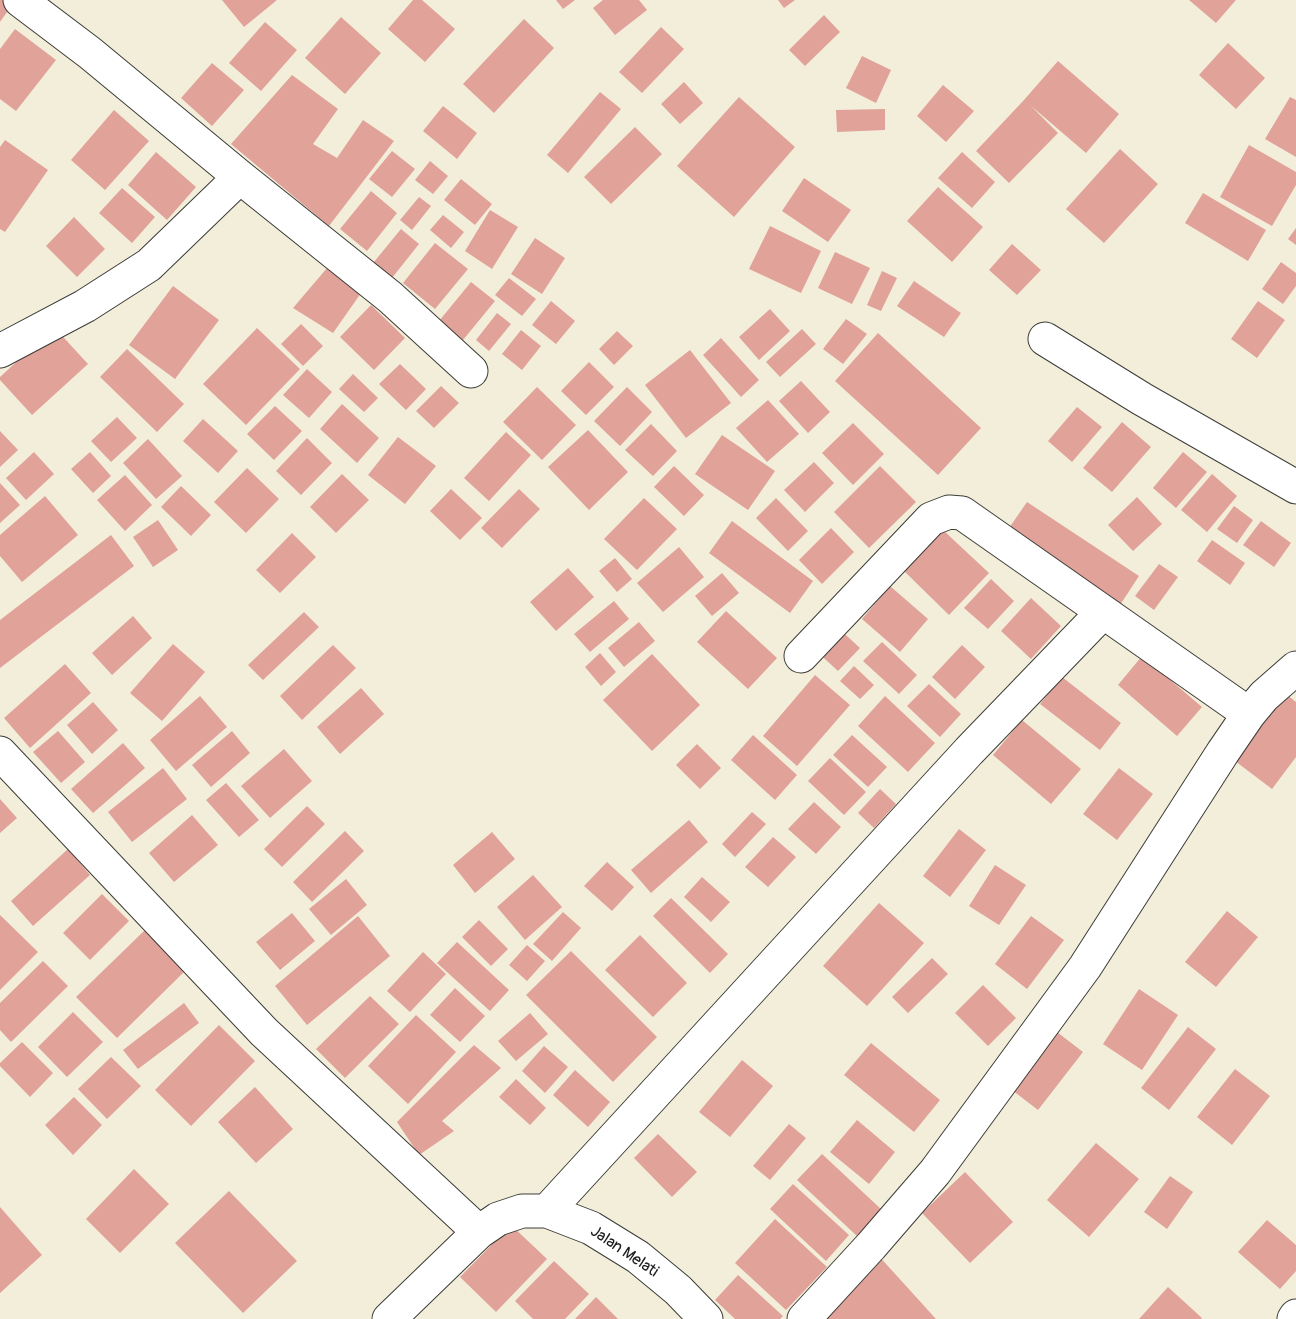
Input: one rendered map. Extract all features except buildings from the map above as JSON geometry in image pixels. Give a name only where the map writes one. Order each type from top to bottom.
[{"type":"street","points":[[20,0],[90,53],[390,297],[471,371]]},
{"type":"street","points":[[0,351],[85,306],[149,265],[240,177]]},
{"type":"street","points":[[1045,339],[1142,399],[1296,487]]},
{"type":"street","points":[[801,656],[931,519],[949,512],[962,513],[1249,714]]},
{"type":"street","points":[[547,1211],[969,751],[1103,612]]},
{"type":"street","points":[[804,1319],[872,1246],[942,1163],[1085,967],[1222,752],[1249,714],[1264,696],[1296,668]]},
{"type":"street","points":[[0,753],[264,1032],[479,1232]]},
{"type":"street","name":"Jalan Melati","points":[[389,1319],[479,1232],[498,1219],[522,1211],[547,1211],[591,1228],[638,1257],[678,1290],[706,1319]]}]
